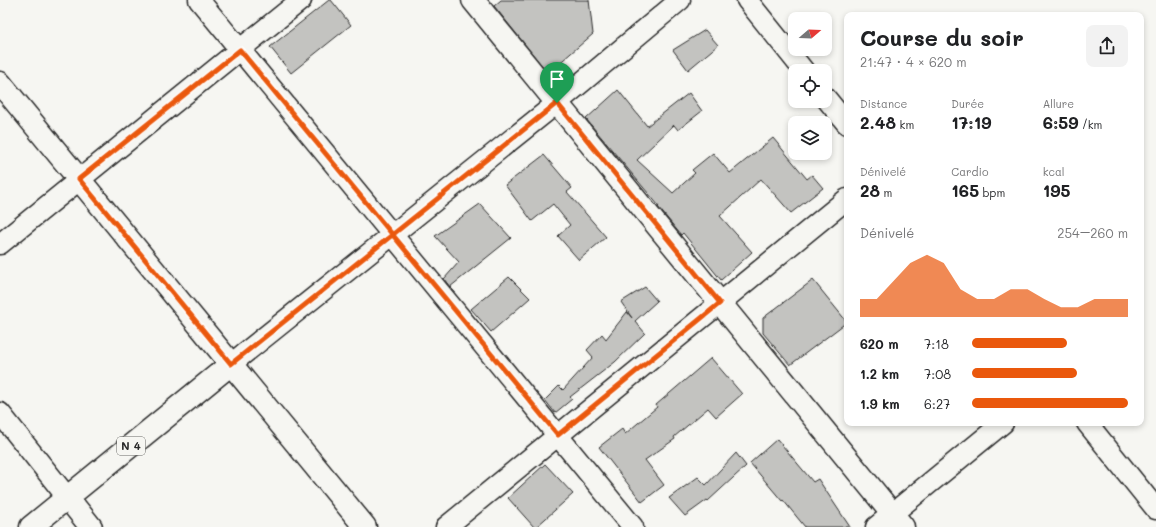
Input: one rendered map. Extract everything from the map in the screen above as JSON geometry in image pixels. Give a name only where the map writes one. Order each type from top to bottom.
[{"type":"main road","points":[[473,0],[898,520]]},
{"type":"main road","points":[[0,83],[365,527]]},
{"type":"main road","name":"N 4","points":[[31,527],[231,364]]},
{"type":"main road","points":[[67,497],[92,527]]},
{"type":"street","points":[[199,0],[633,527]]},
{"type":"street","points":[[0,244],[301,0]]},
{"type":"street","points":[[231,364],[393,236],[557,103],[680,0]]},
{"type":"street","points":[[747,0],[798,64]]},
{"type":"street","points":[[832,106],[844,120]]},
{"type":"street","points":[[446,527],[844,201]]},
{"type":"street","points":[[0,413],[67,497]]},
{"type":"street","points":[[876,527],[898,520],[1000,426]]},
{"type":"street","points":[[1089,426],[1156,508]]},
{"type":"building","points":[[329,0],[331,0],[351,25],[291,73],[270,47]]},
{"type":"building","points":[[501,0],[589,0],[593,34],[548,73],[494,6]]},
{"type":"building","points":[[705,30],[718,45],[688,70],[673,50]]},
{"type":"building","points":[[618,90],[647,126],[689,93],[702,111],[678,130],[674,125],[637,160],[673,193],[695,173],[692,170],[713,153],[730,173],[773,138],[788,156],[788,160],[791,160],[807,179],[812,175],[823,188],[791,213],[761,179],[720,216],[752,252],[721,280],[683,233],[681,235],[658,207],[659,206],[586,119]]},
{"type":"building","points":[[544,155],[572,188],[567,192],[606,237],[579,260],[558,236],[570,225],[553,204],[532,221],[505,185]]},
{"type":"building","points":[[480,204],[511,238],[450,287],[444,279],[459,262],[435,236]]},
{"type":"building","points":[[509,277],[530,298],[491,332],[471,309]]},
{"type":"building","points":[[813,280],[844,318],[844,324],[790,365],[763,333],[763,318]]},
{"type":"building","points":[[645,287],[657,301],[635,321],[645,333],[615,362],[570,397],[572,399],[555,413],[545,400],[559,386],[563,390],[593,357],[587,350],[602,334],[606,339],[627,312],[632,318],[621,302]]},
{"type":"building","points":[[711,358],[742,394],[716,417],[708,408],[674,437],[675,439],[645,460],[664,485],[642,502],[599,447],[622,429],[625,434],[657,407],[656,405]]},
{"type":"building","points":[[777,439],[813,482],[818,479],[850,527],[805,527],[750,463]]},
{"type":"building","points":[[736,453],[746,466],[708,501],[707,500],[685,516],[669,498],[698,477],[706,485]]},
{"type":"building","points":[[545,464],[573,494],[536,527],[534,527],[508,498]]},
{"type":"route","points":[[557,103],[393,236],[231,364],[79,179],[240,50],[332,161],[393,236],[426,276],[558,435],[720,303],[557,103]]}]
